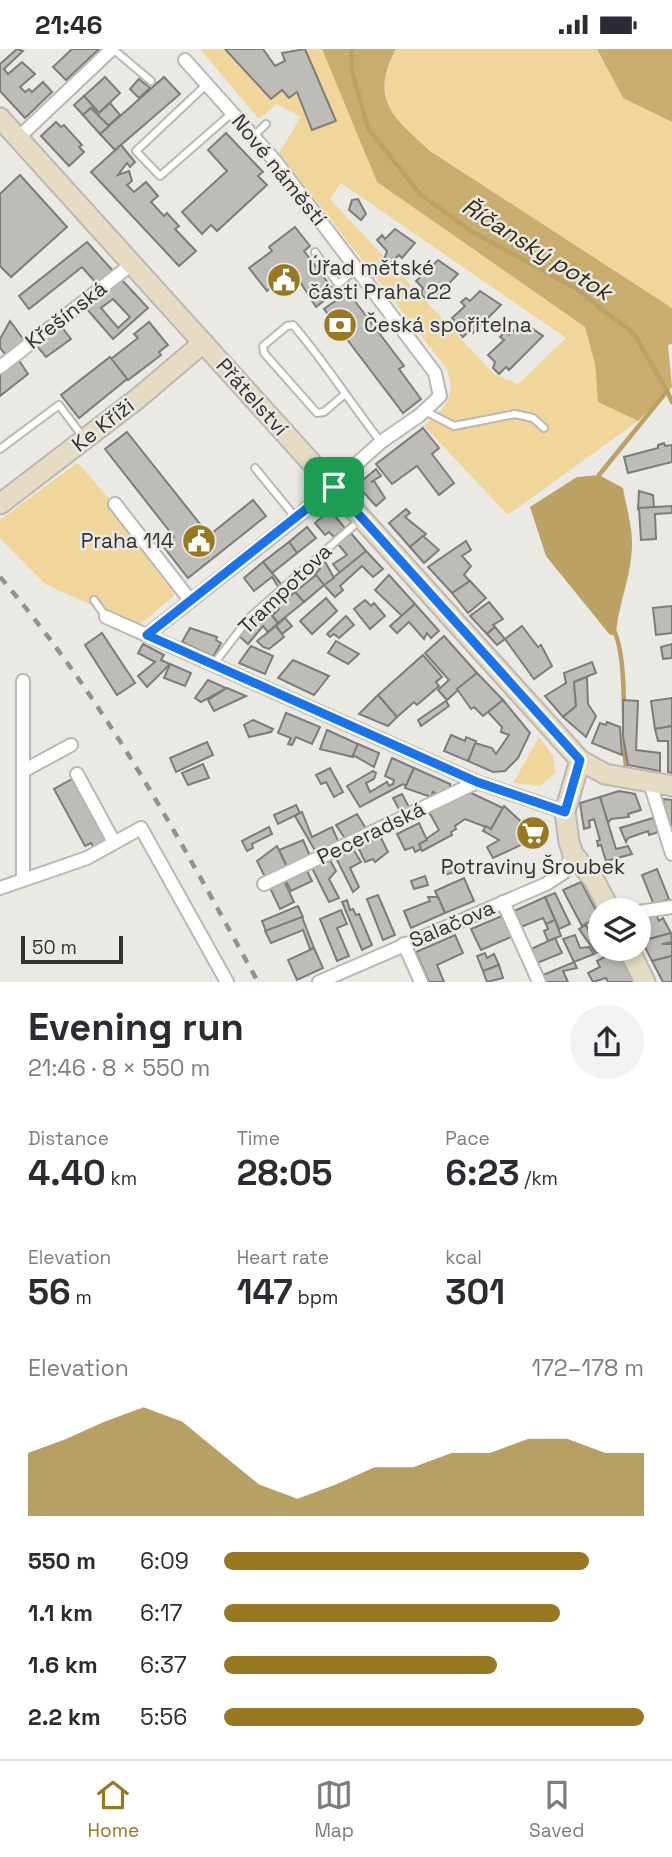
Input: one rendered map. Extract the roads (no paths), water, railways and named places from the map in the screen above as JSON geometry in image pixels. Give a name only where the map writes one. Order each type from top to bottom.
[{"type":"main road","name":"Přátelství","points":[[0,118],[580,760],[605,774],[672,786]]},
{"type":"main road","name":"Ke Kříži","points":[[0,504],[203,343]]},
{"type":"main road","points":[[580,760],[565,812],[573,854],[594,880],[604,898]]},
{"type":"main road","points":[[635,961],[645,982]]},
{"type":"street","points":[[18,138],[112,49]]},
{"type":"street","name":"Nové náměstí","points":[[185,60],[254,136],[435,373],[440,396],[425,411]]},
{"type":"street","name":"Křešínská","points":[[0,367],[132,264]]},
{"type":"street","points":[[147,635],[334,487],[381,442],[425,411]]},
{"type":"street","points":[[115,504],[190,600]]},
{"type":"street","points":[[106,617],[477,782],[565,812]]},
{"type":"street","points":[[23,681],[23,880]]},
{"type":"street","points":[[23,771],[71,745]]},
{"type":"street","points":[[77,774],[114,842]]},
{"type":"street","name":"Peceradská","points":[[264,884],[477,782]]},
{"type":"street","points":[[650,783],[672,853]]},
{"type":"street","points":[[0,888],[87,858],[141,828],[228,982]]},
{"type":"street","name":"Salačova","points":[[319,982],[556,879],[568,866],[573,854]]},
{"type":"street","points":[[503,902],[539,982]]},
{"type":"street","points":[[651,910],[672,907]]},
{"type":"street","points":[[404,944],[421,982]]},
{"type":"street","points":[[350,968],[356,982]]},
{"type":"lane","points":[[112,49],[151,81]]},
{"type":"lane","points":[[206,85],[135,151],[160,176],[232,113]]},
{"type":"lane","points":[[254,136],[266,124]]},
{"type":"lane","points":[[314,253],[338,284],[357,269]]},
{"type":"lane","points":[[345,394],[324,412],[317,412],[264,353],[263,345],[284,328],[293,325],[345,394],[381,442]]},
{"type":"lane","points":[[0,449],[59,405],[85,439]]},
{"type":"lane","points":[[425,411],[454,426],[515,414],[527,415],[544,428]]},
{"type":"lane","points":[[255,468],[296,518]]},
{"type":"lane","name":"Trampotova","points":[[214,665],[249,618],[362,519]]},
{"type":"lane","points":[[94,600],[106,617]]},
{"type":"waterway","name":"Říčanský potok","points":[[352,49],[351,68],[368,128],[420,194],[471,231],[575,288],[634,334],[667,391],[599,475],[599,480]]},
{"type":"waterway","points":[[667,391],[672,402]]},
{"type":"waterway","name":"Říčanský potok","points":[[614,631],[623,677],[626,768]]},
{"type":"railway","points":[[0,577],[74,672],[140,773],[258,982]]},
{"type":"place","name":"Úřad mětské části Praha 22","points":[[284,280]]},
{"type":"place","name":"Česká spořitelna","points":[[340,325]]},
{"type":"place","name":"Praha 114","points":[[199,541]]},
{"type":"place","name":"Potraviny Šroubek","points":[[533,833]]}]
